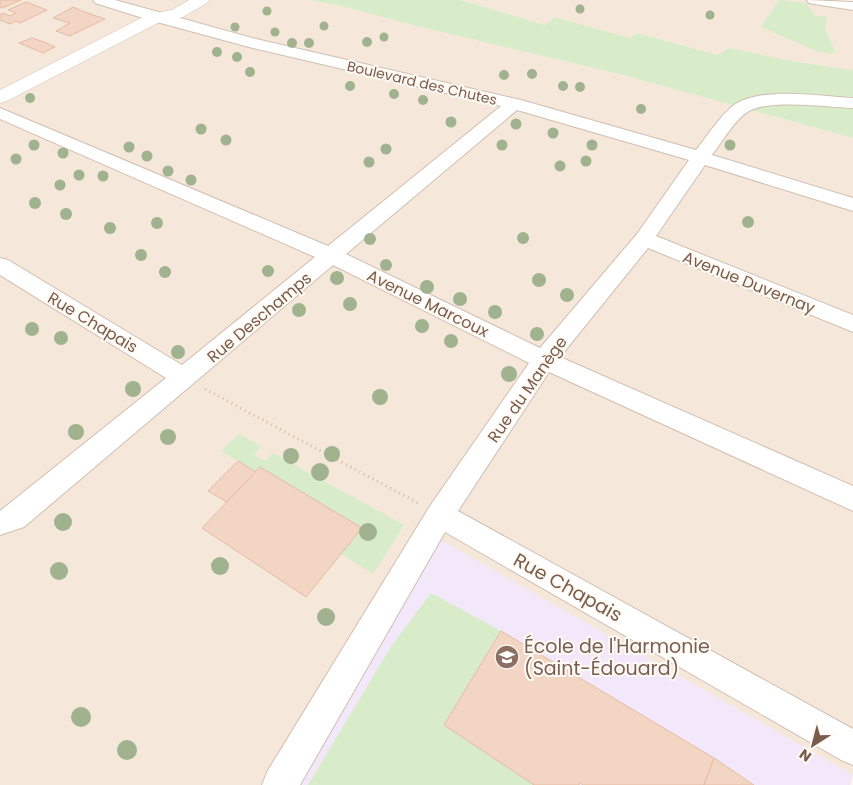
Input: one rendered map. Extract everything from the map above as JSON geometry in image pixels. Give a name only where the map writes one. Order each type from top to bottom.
[{"type":"street","name":"Boulevard des Chutes","points":[[100,0],[155,18],[267,48],[514,104],[853,205]]},
{"type":"street","points":[[155,18],[157,8],[172,0]]},
{"type":"street","points":[[0,97],[155,18],[177,14],[201,0]]},
{"type":"street","points":[[814,0],[853,6]]},
{"type":"street","name":"Rue du Manège","points":[[280,785],[440,515],[544,360],[644,238],[700,158],[729,121],[743,107],[769,99],[853,103]]},
{"type":"street","name":"Rue Deschamps","points":[[0,523],[14,518],[514,104]]},
{"type":"street","name":"Avenue Marcoux","points":[[0,112],[332,256],[544,360],[853,499]]},
{"type":"street","name":"Avenue Duvernay","points":[[644,238],[853,324]]},
{"type":"street","name":"Rue Chapais","points":[[0,265],[185,378]]},
{"type":"street","name":"Rue Chapais","points":[[440,515],[853,748]]},
{"type":"path","points":[[185,378],[440,515]]},
{"type":"shaded area","points":[[0,0],[309,0],[337,5],[420,27],[619,74],[853,138],[853,775],[437,539],[295,785],[0,785]]},
{"type":"shaded area","points":[[461,0],[815,0],[853,6],[853,70],[791,61],[718,55],[637,33],[630,38],[554,18],[545,25]]},
{"type":"shaded area","name":"École de l'Harmonie (Saint-Édouard)","points":[[437,538],[853,775],[850,785],[295,785]]},
{"type":"green space","points":[[309,0],[461,0],[545,25],[554,17],[630,38],[637,33],[718,55],[729,48],[791,61],[853,70],[853,138],[619,74],[420,27],[337,5]]},
{"type":"green space","points":[[779,0],[807,3],[815,16],[827,16],[825,29],[835,51],[832,54],[819,52],[761,27]]},
{"type":"green space","points":[[239,434],[261,446],[254,455],[265,461],[273,453],[404,525],[373,574],[341,554],[361,528],[256,472],[221,451]]},
{"type":"green space","points":[[431,593],[501,631],[444,725],[534,785],[308,785],[390,648]]},
{"type":"building","points":[[0,0],[21,0],[2,8],[0,7]]},
{"type":"building","points":[[26,2],[47,10],[20,23],[16,21],[10,24],[0,20],[0,15],[3,13],[10,16],[16,13],[8,10]]},
{"type":"building","points":[[73,7],[105,19],[70,36],[56,31],[70,23],[53,18]]},
{"type":"building","points":[[32,38],[55,47],[43,53],[19,43]]},
{"type":"building","points":[[238,461],[256,472],[227,502],[208,491]]},
{"type":"building","points":[[260,467],[362,528],[306,597],[202,528]]},
{"type":"building","points":[[501,631],[714,758],[704,785],[583,785],[580,783],[579,785],[534,785],[444,725]]},
{"type":"building","points":[[714,758],[754,785],[704,785]]},
{"type":"place","name":"École de l'Harmonie (Saint-Édouard)","points":[[507,657]]}]
